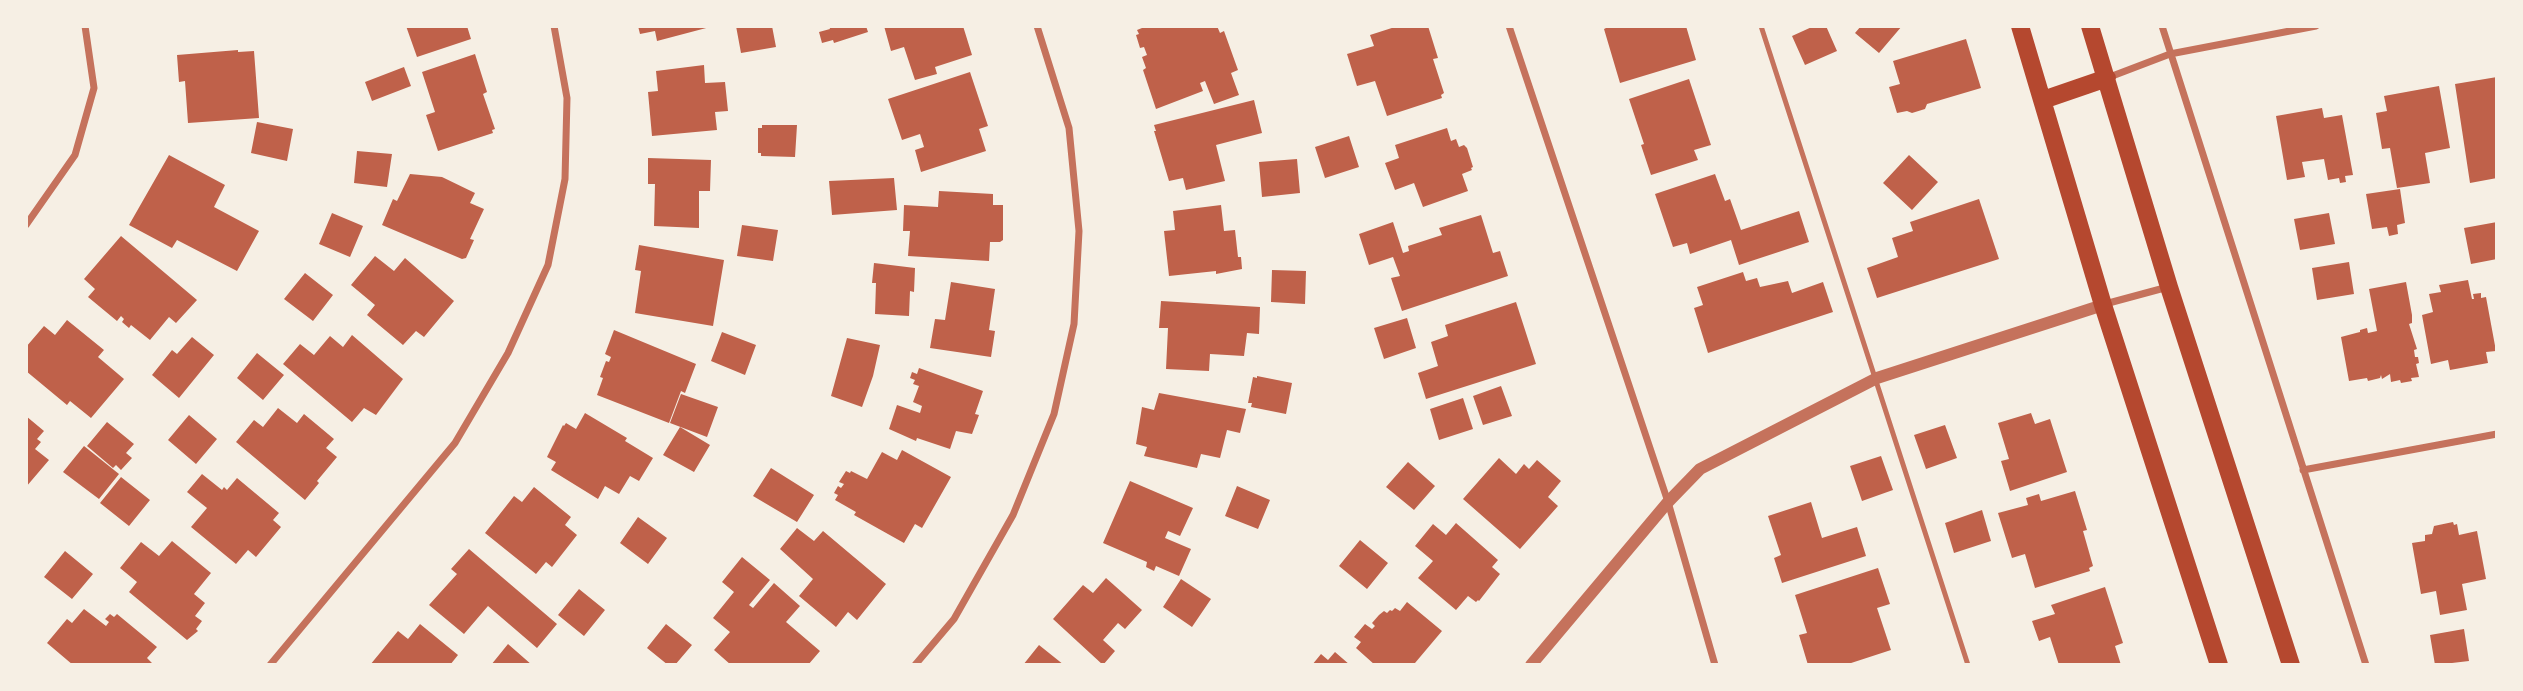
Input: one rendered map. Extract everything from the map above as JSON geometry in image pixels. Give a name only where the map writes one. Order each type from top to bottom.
[{"type":"main road","points":[[2020,26],[2104,305],[2219,665]]},
{"type":"main road","points":[[2090,26],[2108,78],[2169,287],[2291,665]]},
{"type":"main road","points":[[2043,100],[2108,78]]},
{"type":"street","points":[[26,225],[75,155],[94,88],[85,26]]},
{"type":"street","points":[[270,665],[456,443],[508,353],[548,265],[565,179],[567,98],[554,26]]},
{"type":"street","points":[[915,665],[954,619],[1013,515],[1054,414],[1073,324],[1079,231],[1069,128],[1037,26]]},
{"type":"street","points":[[1509,26],[1668,502],[1715,665]]},
{"type":"street","points":[[2162,26],[2366,665]]},
{"type":"street","points":[[2108,78],[2170,54],[2316,26]]},
{"type":"street","points":[[1531,665],[1668,502],[1700,469],[1877,378],[2104,305],[2169,287]]},
{"type":"street","points":[[2303,470],[2497,434]]},
{"type":"lane","points":[[1761,26],[1968,665]]},
{"type":"building","points":[[406,26],[467,26],[471,39],[417,57]]},
{"type":"building","points":[[638,26],[710,27],[657,41],[655,31],[640,34]]},
{"type":"building","points":[[736,26],[772,26],[776,47],[741,53]]},
{"type":"building","points":[[829,26],[866,26],[868,32],[834,43],[833,40],[822,43],[819,32],[830,29]]},
{"type":"building","points":[[884,26],[963,26],[972,55],[935,67],[937,74],[915,80],[904,47],[891,51]]},
{"type":"building","points":[[1147,26],[1217,26],[1220,33],[1224,31],[1238,70],[1231,73],[1239,95],[1214,104],[1205,81],[1200,83],[1203,91],[1156,109],[1143,70],[1146,68],[1142,57],[1147,55],[1144,47],[1140,48],[1136,35],[1139,34],[1137,30]]},
{"type":"building","points":[[1398,26],[1428,26],[1438,58],[1433,59],[1444,93],[1442,98],[1387,116],[1375,81],[1357,86],[1347,54],[1374,46],[1370,35]]},
{"type":"building","points":[[1610,26],[1686,26],[1696,60],[1620,83],[1604,29]]},
{"type":"building","points":[[1814,26],[1826,26],[1837,51],[1805,65],[1792,36]]},
{"type":"building","points":[[1861,26],[1902,26],[1879,53],[1855,33]]},
{"type":"building","points":[[1966,39],[1981,88],[1927,104],[1925,109],[1912,113],[1897,113],[1889,87],[1900,84],[1893,61]]},
{"type":"building","points":[[254,51],[259,118],[188,123],[185,81],[179,82],[177,55]]},
{"type":"building","points":[[475,54],[487,92],[483,94],[495,129],[492,130],[493,133],[438,151],[426,115],[435,112],[422,72]]},
{"type":"building","points":[[704,65],[705,83],[725,82],[728,111],[715,112],[717,130],[652,136],[648,92],[658,91],[656,71]]},
{"type":"building","points":[[404,67],[411,86],[372,101],[365,82]]},
{"type":"building","points":[[970,72],[988,126],[979,129],[986,151],[921,172],[915,150],[924,147],[920,134],[902,140],[888,99]]},
{"type":"building","points":[[2497,77],[2497,178],[2470,183],[2455,84]]},
{"type":"building","points":[[1689,79],[1711,145],[1694,150],[1698,160],[1651,175],[1629,99]]},
{"type":"building","points":[[2439,86],[2450,148],[2425,153],[2430,183],[2397,188],[2390,148],[2382,149],[2376,113],[2387,111],[2384,96]]},
{"type":"building","points":[[1254,100],[1262,133],[1216,145],[1225,181],[1186,190],[1183,178],[1169,181],[1154,125]]},
{"type":"building","points":[[2322,108],[2324,118],[2342,115],[2353,175],[2345,176],[2346,182],[2340,183],[2339,178],[2328,180],[2324,159],[2302,162],[2305,177],[2287,180],[2276,116]]},
{"type":"building","points":[[257,122],[293,129],[287,161],[251,153]]},
{"type":"building","points":[[762,125],[797,125],[795,157],[761,156],[761,153],[758,153],[758,128],[762,128]]},
{"type":"building","points":[[1447,128],[1451,141],[1456,139],[1459,147],[1464,145],[1467,148],[1473,167],[1462,174],[1468,191],[1423,207],[1414,183],[1395,190],[1385,163],[1399,158],[1395,145]]},
{"type":"building","points":[[1349,136],[1359,167],[1325,178],[1315,147]]},
{"type":"building","points":[[357,151],[392,154],[387,187],[354,183]]},
{"type":"building","points":[[169,155],[225,185],[214,207],[259,231],[237,271],[177,240],[172,248],[129,225]]},
{"type":"building","points":[[1909,155],[1938,182],[1912,210],[1883,183]]},
{"type":"building","points":[[648,158],[711,160],[710,191],[699,191],[699,228],[654,226],[655,184],[648,184]]},
{"type":"building","points":[[1297,159],[1300,193],[1262,197],[1259,162]]},
{"type":"building","points":[[410,174],[442,177],[475,193],[470,203],[484,209],[470,239],[474,240],[466,258],[462,259],[382,225],[393,199],[397,201]]},
{"type":"building","points":[[1715,174],[1725,201],[1730,199],[1741,230],[1799,211],[1809,242],[1739,265],[1731,240],[1690,254],[1687,243],[1673,247],[1655,194]]},
{"type":"building","points":[[894,178],[897,210],[832,215],[829,181]]},
{"type":"building","points":[[2400,189],[2405,223],[2397,225],[2398,234],[2389,236],[2387,227],[2372,229],[2366,194]]},
{"type":"building","points":[[939,191],[993,194],[993,205],[1003,205],[1003,240],[990,242],[989,261],[908,256],[910,231],[903,231],[904,205],[938,207]]},
{"type":"building","points":[[1979,199],[1999,259],[1877,298],[1867,268],[1898,257],[1892,238],[1913,231],[1910,222]]},
{"type":"building","points":[[1221,205],[1224,231],[1235,230],[1242,269],[1216,274],[1216,271],[1169,276],[1164,231],[1175,230],[1173,211]]},
{"type":"building","points":[[332,213],[363,226],[350,257],[319,244]]},
{"type":"building","points":[[2329,213],[2335,244],[2300,250],[2294,219]]},
{"type":"building","points":[[1481,215],[1493,253],[1500,251],[1508,276],[1402,311],[1391,278],[1400,276],[1393,257],[1369,265],[1359,234],[1393,222],[1403,253],[1409,251],[1408,246],[1442,235],[1439,228]]},
{"type":"building","points":[[2497,222],[2497,259],[2471,264],[2464,228]]},
{"type":"building","points":[[742,225],[778,230],[773,261],[737,256]]},
{"type":"building","points":[[121,236],[197,300],[176,323],[169,317],[150,340],[131,325],[129,328],[122,322],[124,319],[121,316],[117,321],[88,297],[95,289],[84,279]]},
{"type":"building","points":[[639,245],[724,260],[713,326],[635,313],[641,271],[635,270]]},
{"type":"building","points":[[375,256],[394,271],[405,258],[454,301],[424,337],[416,331],[403,345],[367,315],[375,305],[351,285]]},
{"type":"building","points":[[2349,262],[2354,294],[2317,300],[2312,268]]},
{"type":"building","points":[[874,263],[915,268],[914,292],[910,291],[909,316],[875,314],[876,283],[872,283]]},
{"type":"building","points":[[1272,270],[1306,271],[1305,304],[1271,302]]},
{"type":"building","points":[[1743,272],[1746,281],[1757,278],[1760,287],[1788,281],[1792,293],[1823,282],[1833,312],[1708,353],[1694,308],[1703,305],[1697,287]]},
{"type":"building","points":[[305,273],[333,295],[313,321],[284,299]]},
{"type":"building","points":[[2468,280],[2472,299],[2473,294],[2481,293],[2481,298],[2486,297],[2496,351],[2486,352],[2488,363],[2450,370],[2448,360],[2431,364],[2422,315],[2433,312],[2429,294],[2441,292],[2439,285]]},
{"type":"building","points":[[951,282],[995,289],[989,330],[995,331],[991,357],[930,348],[935,319],[945,320]]},
{"type":"building","points":[[2406,282],[2412,315],[2412,323],[2409,324],[2417,349],[2414,350],[2415,357],[2418,357],[2419,363],[2416,364],[2419,377],[2401,383],[2400,380],[2391,382],[2390,374],[2382,379],[2381,375],[2380,378],[2368,381],[2367,378],[2349,381],[2341,337],[2367,328],[2368,333],[2377,331],[2369,289]]},
{"type":"building","points":[[1161,301],[1260,307],[1259,334],[1247,333],[1244,356],[1210,354],[1209,371],[1166,369],[1168,328],[1159,328]]},
{"type":"building","points":[[1516,302],[1536,364],[1426,399],[1418,373],[1438,366],[1431,342],[1448,336],[1445,325]]},
{"type":"building","points":[[1407,318],[1416,348],[1384,359],[1374,328]]},
{"type":"building","points":[[67,320],[104,350],[98,357],[124,379],[91,418],[70,401],[67,405],[26,371],[26,347],[44,326],[55,335]]},
{"type":"building","points":[[614,330],[696,364],[685,393],[681,391],[669,423],[597,395],[603,378],[600,377],[606,361],[609,362],[611,357],[605,354]]},
{"type":"building","points":[[722,332],[756,345],[745,375],[711,361]]},
{"type":"building","points":[[352,335],[403,379],[376,415],[364,408],[352,422],[283,364],[300,344],[314,355],[330,336],[343,347]]},
{"type":"building","points":[[192,337],[214,355],[179,398],[152,375],[172,350],[177,354]]},
{"type":"building","points":[[847,338],[880,345],[862,407],[831,396]]},
{"type":"building","points":[[257,353],[284,375],[263,400],[237,378]]},
{"type":"building","points":[[919,368],[983,391],[972,434],[956,431],[950,449],[917,438],[916,441],[889,429],[897,405],[920,413],[922,406],[913,402],[919,386],[913,384],[915,380],[910,378],[912,372],[917,374]]},
{"type":"building","points":[[1253,377],[1292,383],[1286,414],[1251,407],[1252,403],[1248,403]]},
{"type":"building","points":[[1501,386],[1512,416],[1483,425],[1473,396]]},
{"type":"building","points":[[1159,393],[1246,409],[1240,433],[1227,430],[1220,458],[1201,454],[1197,468],[1144,456],[1147,447],[1136,444],[1142,407],[1154,410]]},
{"type":"building","points":[[681,394],[718,407],[707,437],[670,423]]},
{"type":"building","points":[[1463,398],[1473,429],[1439,440],[1430,409]]},
{"type":"building","points":[[278,408],[297,423],[304,414],[334,439],[326,448],[337,457],[305,500],[236,442],[254,420],[263,427]]},
{"type":"building","points":[[585,413],[627,438],[625,441],[653,458],[639,481],[630,476],[619,494],[605,486],[598,499],[551,470],[556,462],[547,457],[563,425],[566,423],[576,429]]},
{"type":"building","points":[[2031,413],[2035,424],[2050,419],[2067,472],[2010,491],[2001,461],[2009,459],[1998,423]]},
{"type":"building","points":[[189,415],[217,439],[196,464],[168,440]]},
{"type":"building","points":[[26,416],[44,431],[37,439],[41,442],[35,449],[49,460],[26,487]]},
{"type":"building","points":[[107,422],[134,444],[126,453],[132,458],[121,470],[116,465],[113,468],[87,446]]},
{"type":"building","points":[[1945,425],[1957,458],[1926,469],[1914,435]]},
{"type":"building","points":[[680,427],[710,445],[694,472],[663,455]]},
{"type":"building","points":[[84,446],[119,474],[99,499],[63,472]]},
{"type":"building","points":[[902,450],[951,477],[922,528],[915,524],[904,543],[854,515],[856,512],[835,500],[838,495],[834,493],[838,486],[841,488],[844,484],[839,482],[846,471],[867,479],[882,452],[897,460]]},
{"type":"building","points":[[1881,456],[1893,490],[1862,501],[1850,466]]},
{"type":"building","points":[[1499,458],[1516,474],[1524,464],[1529,469],[1537,460],[1561,481],[1548,497],[1558,506],[1520,549],[1463,499]]},
{"type":"building","points":[[1408,462],[1435,486],[1414,510],[1386,487]]},
{"type":"building","points":[[771,468],[814,495],[797,522],[753,496]]},
{"type":"building","points":[[202,474],[222,490],[224,487],[227,490],[237,478],[279,513],[273,520],[281,527],[256,557],[248,550],[236,564],[191,527],[207,508],[187,492]]},
{"type":"building","points":[[121,477],[150,500],[129,526],[100,503]]},
{"type":"building","points":[[1130,481],[1193,508],[1180,536],[1168,531],[1165,538],[1191,549],[1179,576],[1156,566],[1154,571],[1146,567],[1147,562],[1103,543]]},
{"type":"building","points":[[1237,486],[1270,500],[1258,529],[1225,516]]},
{"type":"building","points":[[534,487],[571,517],[565,525],[577,535],[552,567],[546,562],[536,574],[485,533],[514,496],[522,502]]},
{"type":"building","points":[[2075,491],[2087,530],[2083,531],[2093,566],[2089,568],[2090,571],[2035,588],[2025,554],[2012,558],[1998,513],[2028,505],[2026,498],[2039,494],[2041,501]]},
{"type":"building","points":[[1811,502],[1822,538],[1857,527],[1866,556],[1782,583],[1774,558],[1781,555],[1768,516]]},
{"type":"building","points":[[1982,510],[1991,541],[1954,553],[1945,523]]},
{"type":"building","points":[[638,517],[667,538],[648,564],[620,543]]},
{"type":"building","points":[[2453,522],[2454,525],[2457,524],[2459,535],[2477,531],[2486,579],[2462,584],[2467,610],[2440,615],[2436,591],[2421,594],[2412,543],[2425,541],[2425,535],[2432,534],[2434,526]]},
{"type":"building","points":[[1456,523],[1498,560],[1492,567],[1500,574],[1479,601],[1476,602],[1468,596],[1456,610],[1418,578],[1433,561],[1415,546],[1433,524],[1446,535]]},
{"type":"building","points":[[797,528],[814,541],[823,531],[886,584],[857,620],[848,612],[836,627],[799,596],[813,579],[780,549]]},
{"type":"building","points":[[1360,540],[1388,563],[1367,589],[1339,566]]},
{"type":"building","points":[[172,541],[211,573],[194,594],[205,603],[195,616],[202,621],[196,629],[198,631],[187,640],[129,592],[137,582],[120,568],[141,542],[159,556]]},
{"type":"building","points":[[469,549],[557,624],[537,648],[488,606],[464,634],[429,605],[457,574],[451,569]]},
{"type":"building","points":[[65,551],[93,574],[72,599],[44,577]]},
{"type":"building","points":[[742,557],[770,580],[749,605],[753,608],[774,583],[800,606],[786,622],[820,651],[808,665],[731,665],[714,650],[730,632],[713,618],[734,592],[722,582]]},
{"type":"building","points":[[1878,568],[1890,604],[1877,608],[1891,650],[1845,665],[1808,665],[1799,635],[1807,633],[1795,595]]},
{"type":"building","points":[[1106,578],[1142,610],[1125,629],[1118,623],[1103,640],[1115,651],[1103,665],[1053,619],[1083,585],[1093,593]]},
{"type":"building","points":[[1181,579],[1211,599],[1192,627],[1163,607]]},
{"type":"building","points":[[2105,587],[2123,643],[2115,646],[2121,665],[2059,665],[2050,637],[2039,641],[2032,621],[2055,614],[2051,605]]},
{"type":"building","points":[[579,589],[605,610],[584,636],[558,615]]},
{"type":"building","points":[[1407,602],[1442,631],[1415,663],[1418,665],[1375,665],[1356,648],[1361,642],[1354,637],[1365,624],[1372,629],[1375,626],[1372,623],[1384,611],[1387,613],[1395,608],[1400,611]]},
{"type":"building","points":[[84,609],[106,626],[109,622],[105,619],[110,614],[114,617],[117,614],[157,647],[147,658],[154,665],[73,665],[47,643],[67,619],[72,623]]},
{"type":"building","points":[[420,624],[458,655],[450,665],[370,665],[398,631],[408,639]]},
{"type":"building","points":[[666,624],[692,645],[675,665],[668,665],[647,648]]},
{"type":"building","points":[[2464,629],[2469,661],[2435,665],[2430,635]]},
{"type":"building","points":[[508,644],[532,665],[491,665]]},
{"type":"building","points":[[1039,645],[1064,665],[1023,665]]},
{"type":"building","points":[[1335,652],[1350,665],[1312,665],[1321,654],[1328,660]]}]
